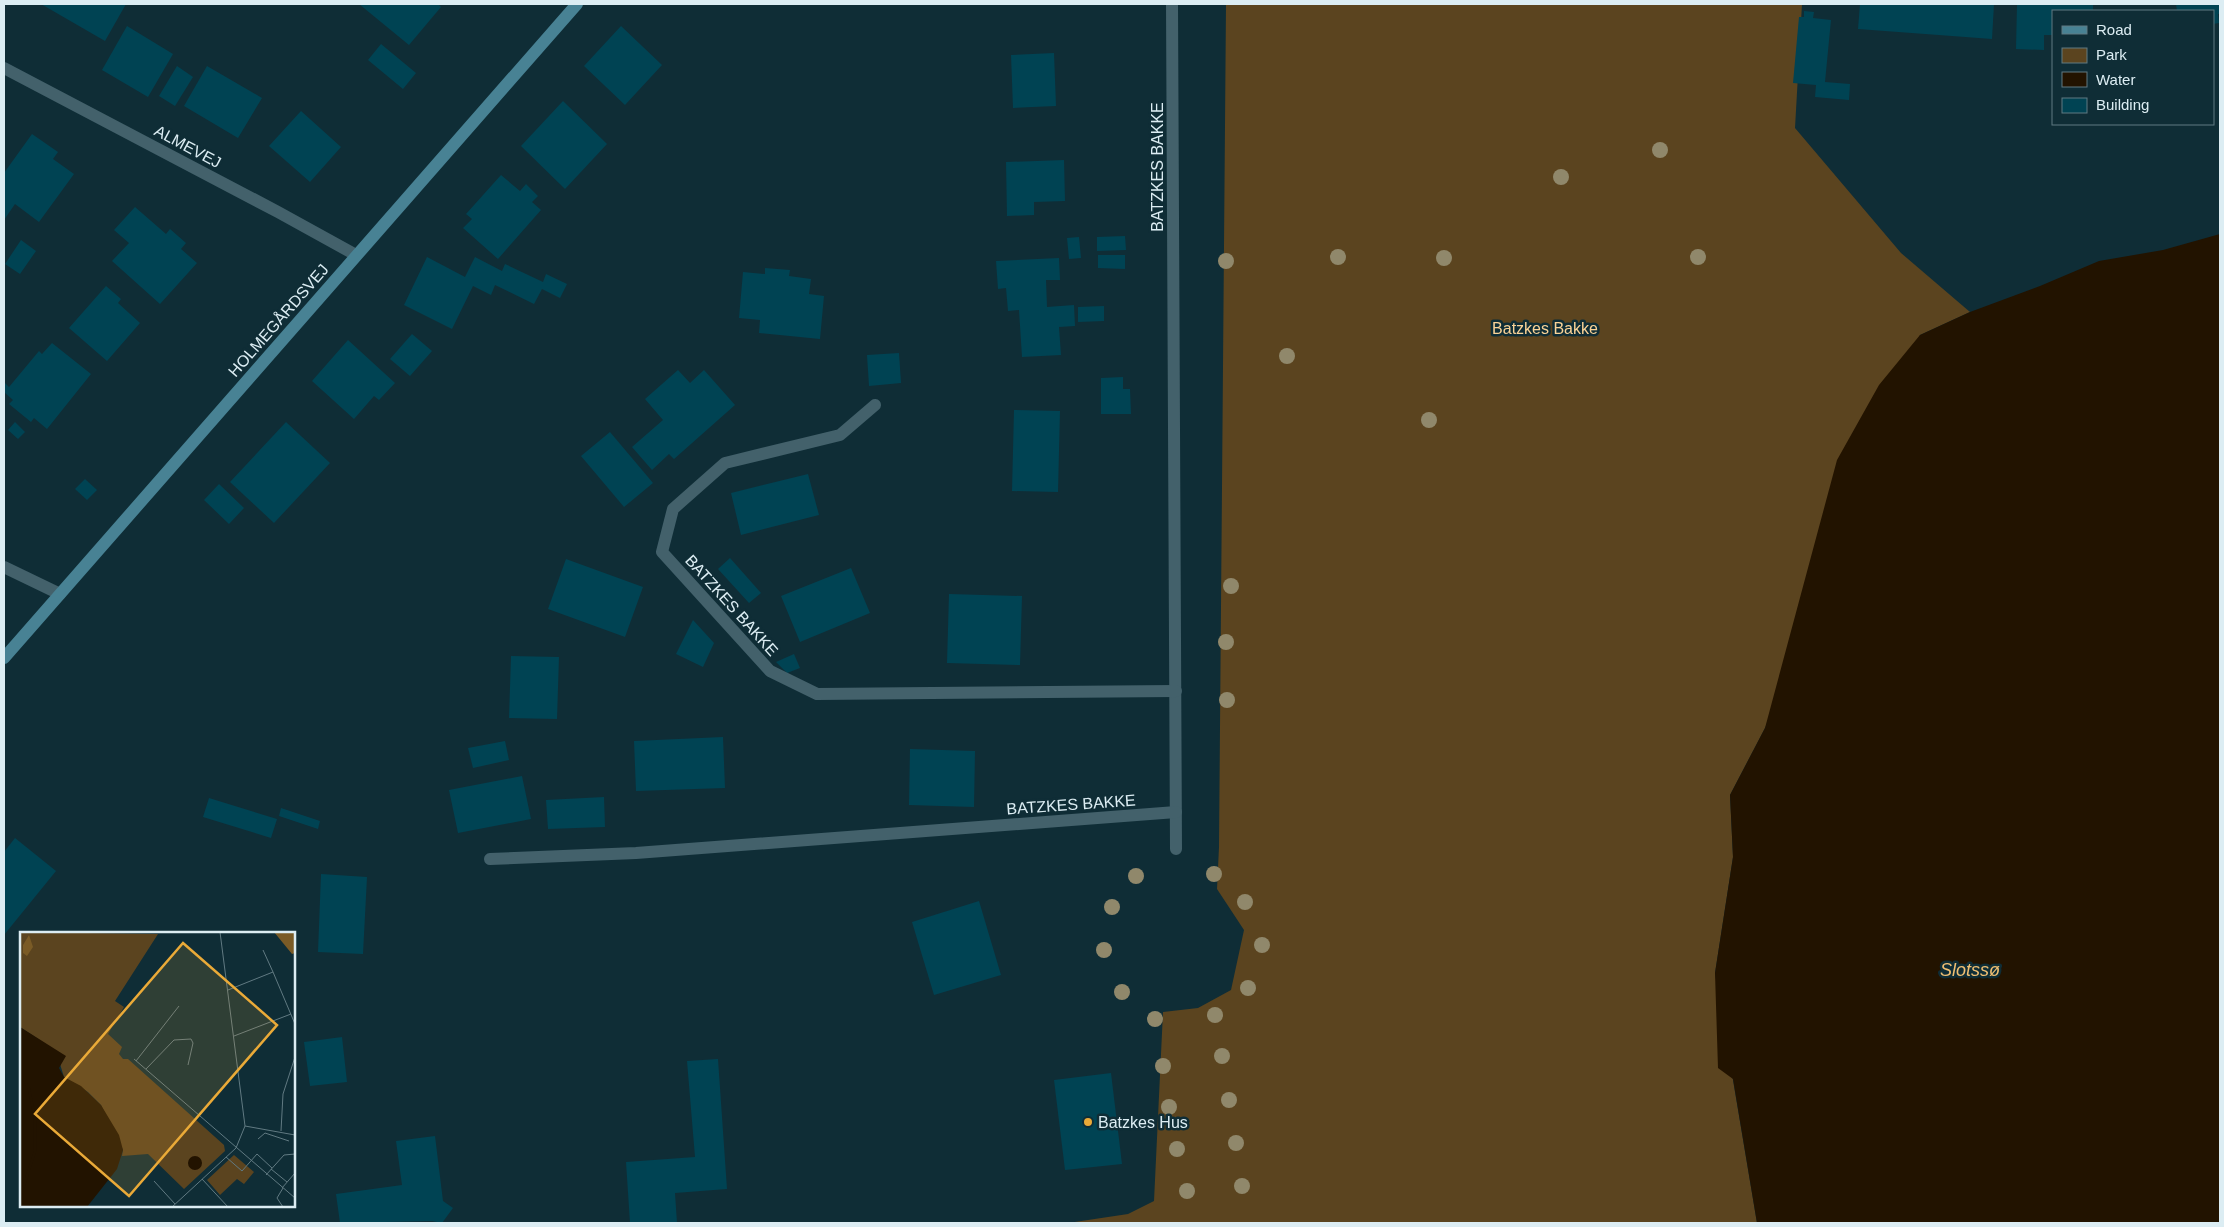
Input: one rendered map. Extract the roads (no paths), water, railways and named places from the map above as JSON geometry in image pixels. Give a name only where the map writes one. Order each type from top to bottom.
[{"type":"street","name":"HOLMEGÅRDSVEJ","points":[[4,658],[577,4]]},
{"type":"street","name":"BATZKES BAKKE","points":[[1172,4],[1176,849]]},
{"type":"street","name":"ALMEVEJ","points":[[4,68],[270,208],[356,256]]},
{"type":"street","name":"BATZKES BAKKE","points":[[875,405],[840,435],[725,463],[673,509],[662,552],[770,672],[817,694],[1176,690]]},
{"type":"street","points":[[4,567],[60,594]]},
{"type":"street","name":"BATZKES BAKKE","points":[[490,859],[636,853],[1176,812]]},
{"type":"water","name":"Slotssø","points":[[2220,234],[2220,1223],[1757,1223],[1733,1079],[1718,1068],[1715,973],[1733,857],[1730,795],[1765,728],[1837,460],[1879,385],[1920,335],[1970,312],[2040,286],[2099,261],[2163,250]]},
{"type":"place","name":"Batzkes Hus","points":[[1088,1122]]},
{"type":"park label","name":"Batzkes Bakke","points":[[1545,328]]}]
